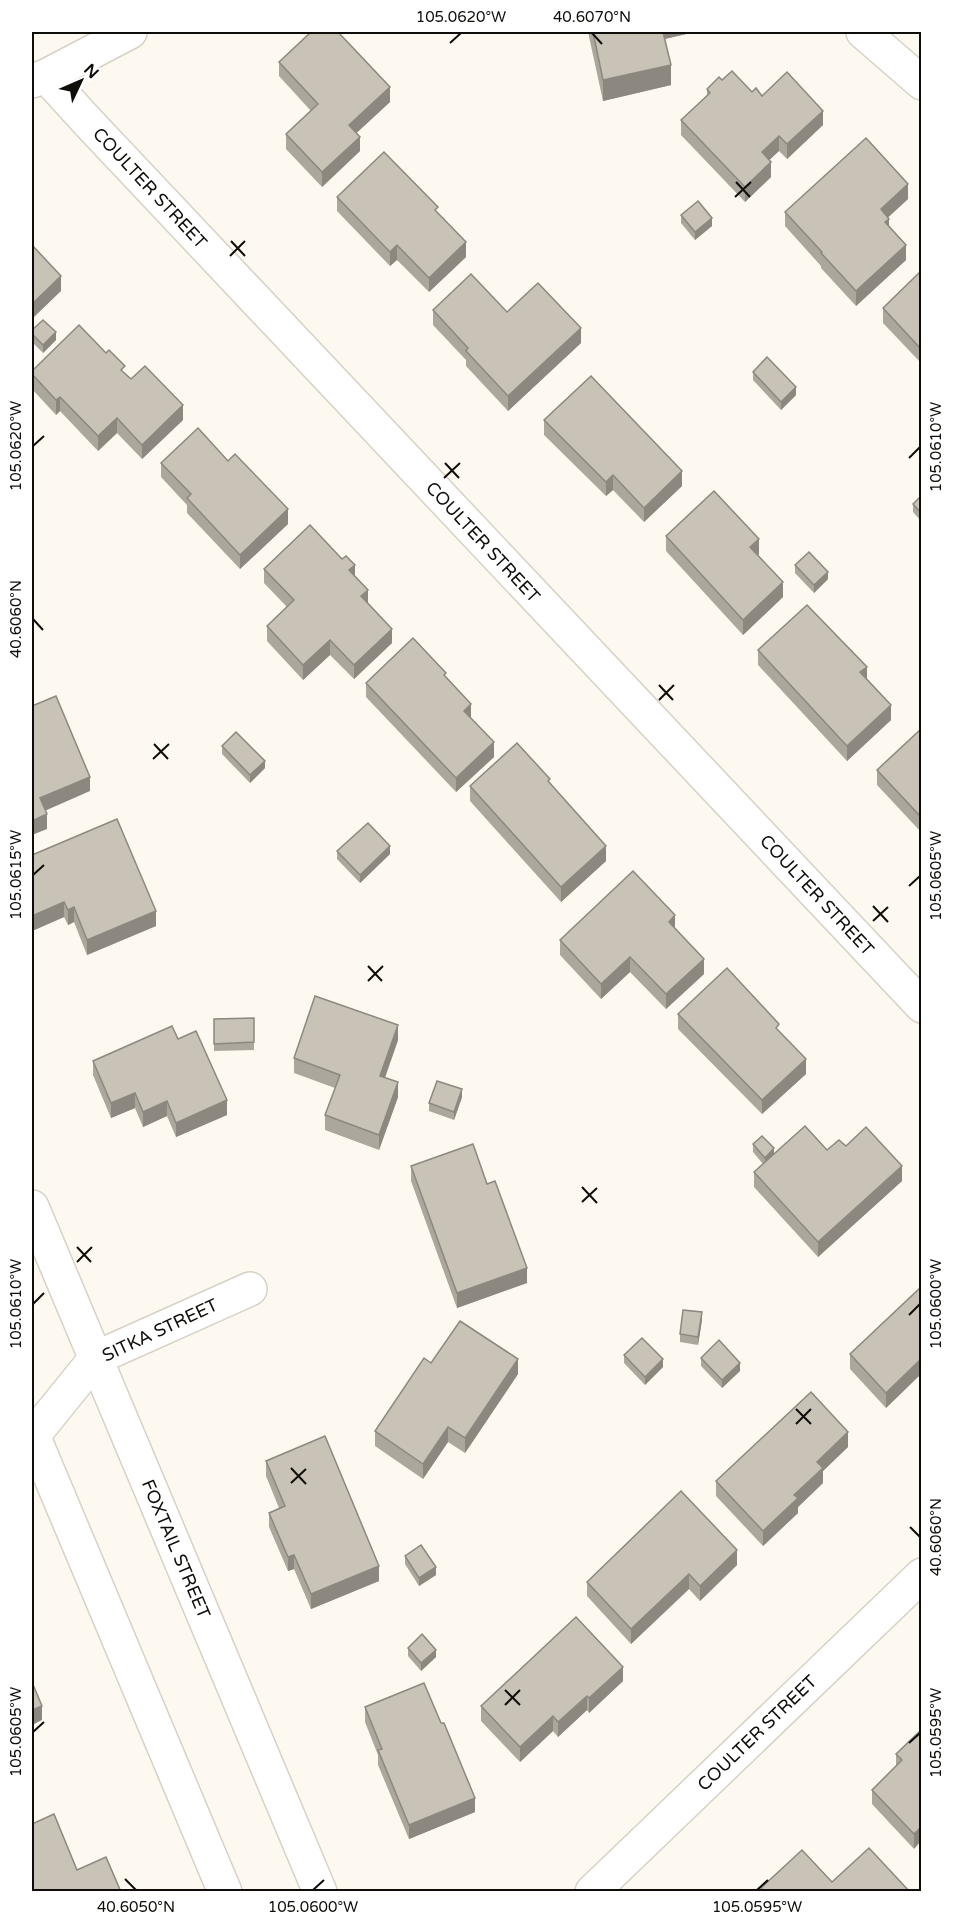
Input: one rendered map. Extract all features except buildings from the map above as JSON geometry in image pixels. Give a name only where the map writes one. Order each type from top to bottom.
[{"type":"street","points":[[39,78],[130,32]]},
{"type":"street","points":[[862,32],[921,83]]},
{"type":"street","name":"COULTER STREET","points":[[39,78],[118,155],[921,1006]]},
{"type":"street","name":"FOXTAIL STREET","points":[[32,1208],[320,1892]]},
{"type":"street","name":"SITKA STREET","points":[[32,1435],[96,1359],[249,1289]]},
{"type":"street","points":[[32,1435],[225,1892]]},
{"type":"street","name":"COULTER STREET","points":[[592,1892],[921,1575]]}]
